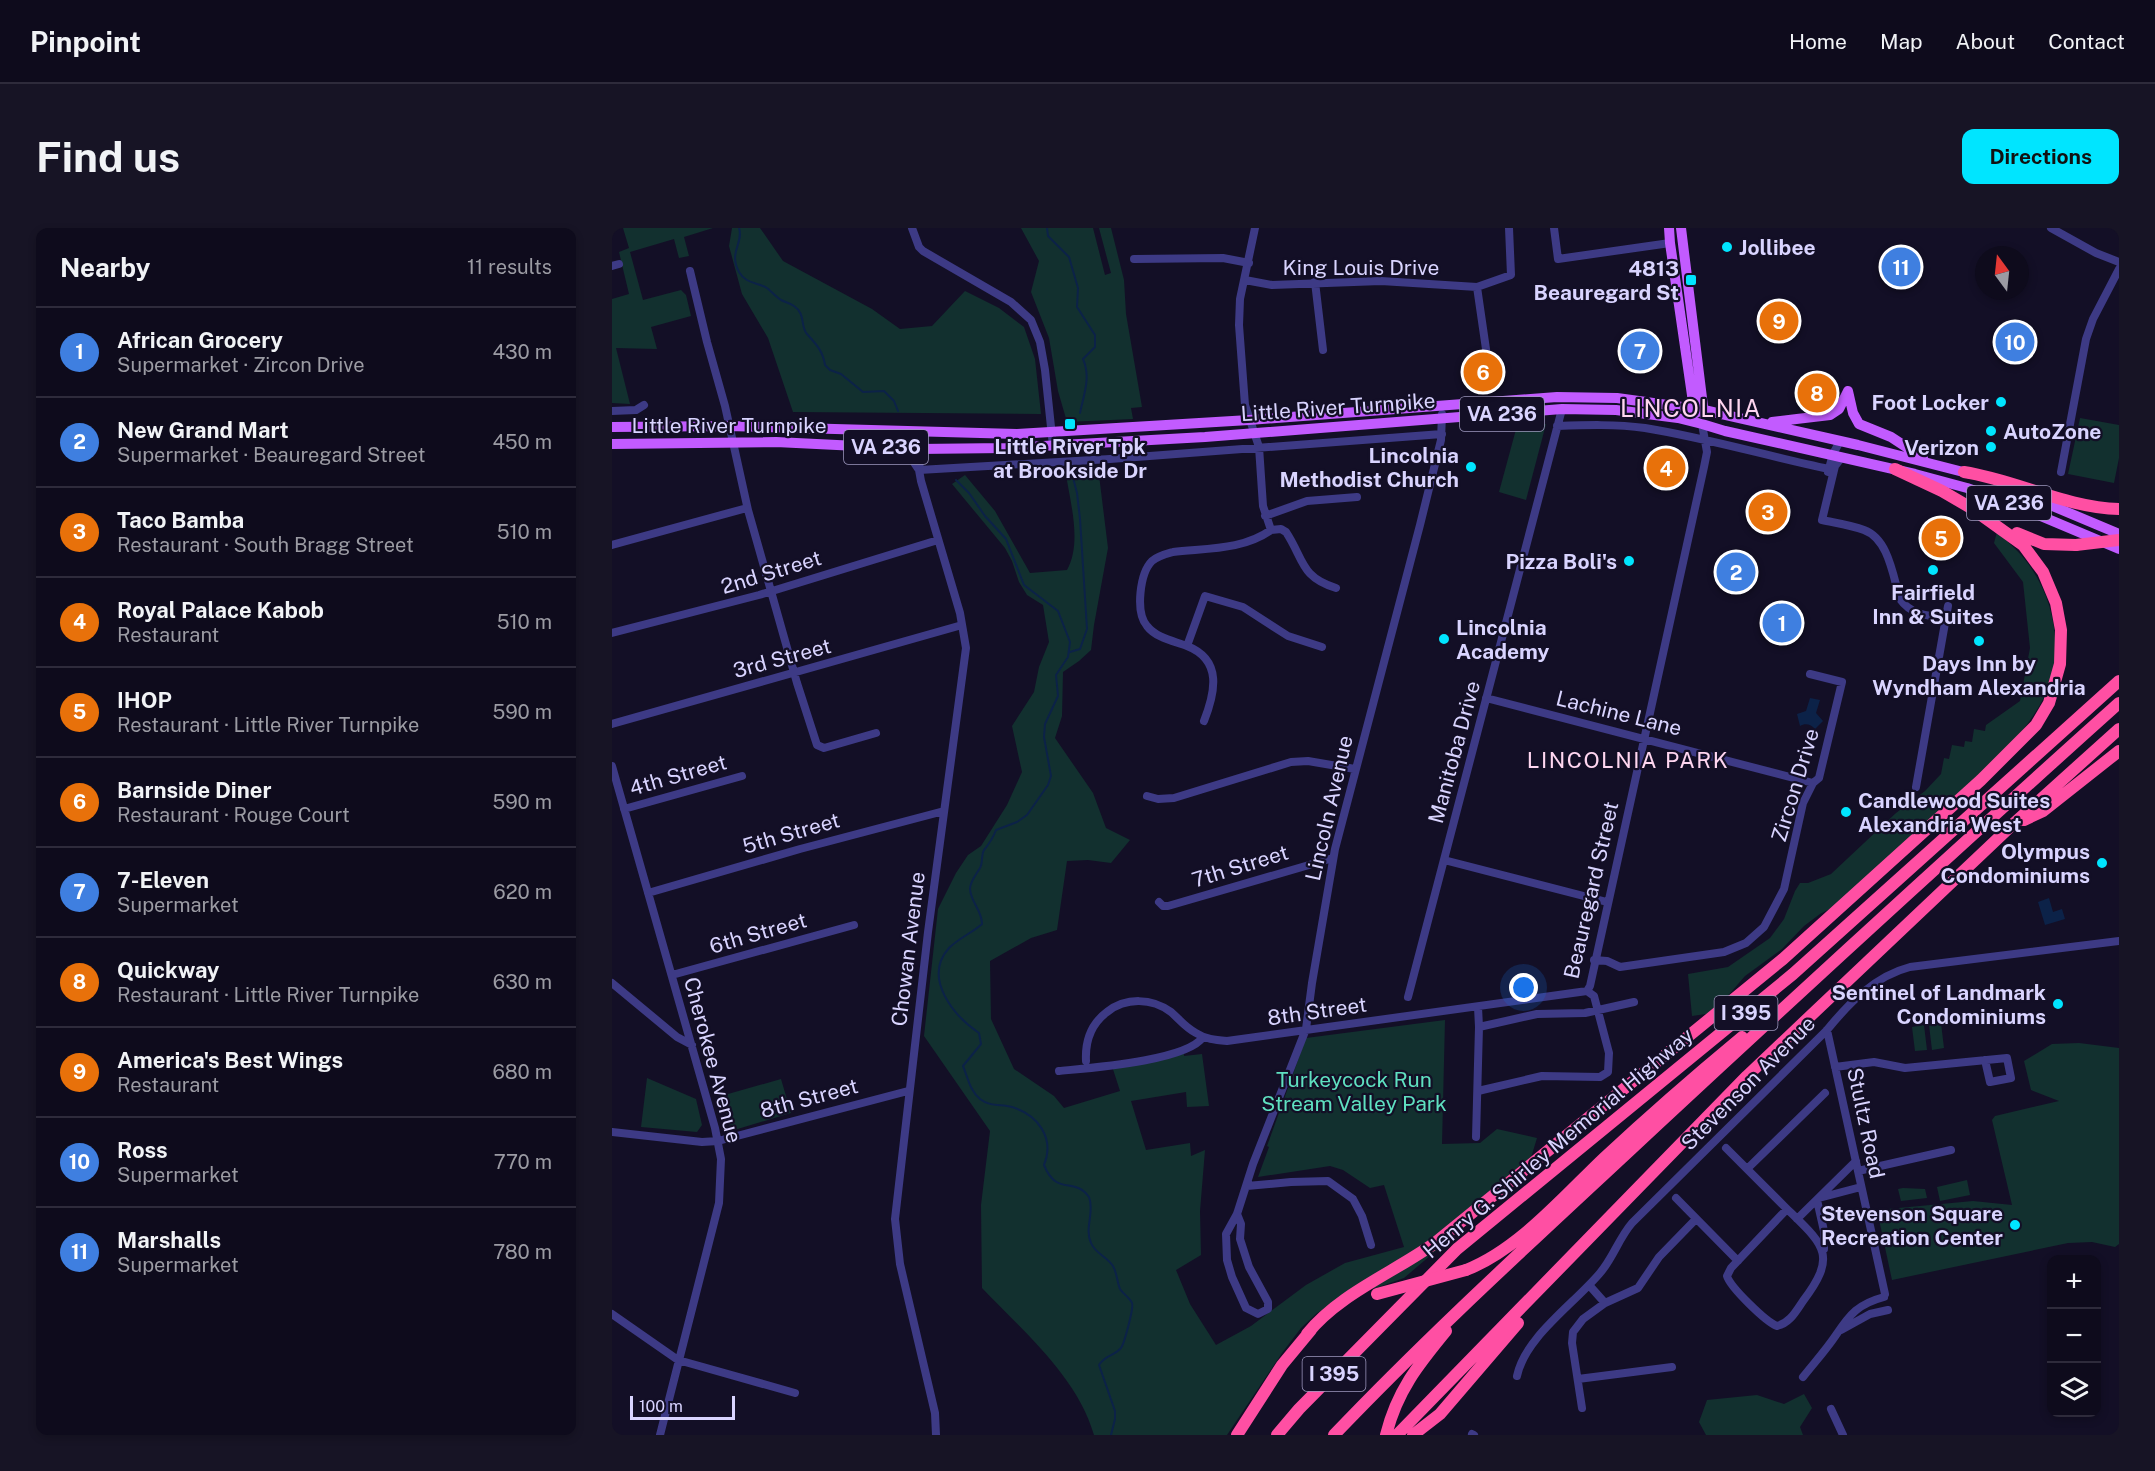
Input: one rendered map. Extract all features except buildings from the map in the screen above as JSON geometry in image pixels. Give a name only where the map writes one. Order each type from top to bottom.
[{"type":"highway","points":[[1895,469],[1942,491],[2026,538],[2044,544],[2076,545],[2119,540]]},
{"type":"highway","points":[[1964,472],[1992,476],[2077,503],[2119,509]]},
{"type":"highway","points":[[1237,1435],[1282,1365],[1329,1310],[1410,1261],[1435,1243],[1774,966],[1981,780],[2036,725],[2049,703],[2060,664],[2061,630],[2056,603],[2043,572],[2023,545],[1977,512]]},
{"type":"highway","name":"Henry G. Shirley Memorial Highway","points":[[1277,1435],[1299,1409],[1457,1249],[1793,974],[2119,681]]},
{"type":"highway","points":[[1334,1435],[1485,1285],[1780,1011],[2119,703]]},
{"type":"highway","name":"I 395","points":[[1397,1435],[1747,1076],[2010,827],[2119,729]]},
{"type":"highway","points":[[2010,827],[2043,811],[2119,751]]},
{"type":"highway","points":[[1307,1334],[1342,1307],[1377,1294],[1466,1270],[1482,1264],[1508,1247],[1679,1090],[1750,1030],[1780,1011]]},
{"type":"highway","points":[[1413,1435],[1440,1414],[1605,1222]]},
{"type":"highway","points":[[1386,1435],[1395,1404],[1413,1372],[1485,1285]]},
{"type":"highway","points":[[1282,1435],[1299,1409]]},
{"type":"main road","points":[[1668,228],[1699,409]]},
{"type":"main road","points":[[1681,228],[1699,409]]},
{"type":"main road","points":[[1760,423],[1830,415],[1839,409],[1848,391],[1852,413],[1859,424],[1891,437],[1934,464]]},
{"type":"main road","name":"Little River Turnpike","points":[[612,427],[729,426],[981,434],[1052,432],[1595,396],[1699,409],[1934,464],[1991,480],[2119,534]]},
{"type":"main road","name":"Little River Turnpike","points":[[612,444],[806,443],[914,449],[1053,446],[1562,409],[1638,412],[1702,423],[1725,431],[1895,469],[1967,488],[2050,519],[2119,549]]},
{"type":"main road","name":"Beauregard Street","points":[[1699,409],[1702,423]]},
{"type":"street","points":[[912,228],[919,247],[923,251],[1011,302],[1031,320],[1040,342],[1045,370],[1053,446]]},
{"type":"street","points":[[1255,228],[1239,316],[1245,405],[1259,447],[1265,516],[1271,530]]},
{"type":"street","points":[[1486,356],[1477,287],[1511,275],[1509,228]]},
{"type":"street","points":[[1554,228],[1558,259],[1670,243]]},
{"type":"street","points":[[2051,228],[2096,253],[2119,262]]},
{"type":"street","points":[[1134,259],[1222,258],[1249,263]]},
{"type":"street","points":[[2061,472],[2088,331],[2119,269]]},
{"type":"street","points":[[690,271],[747,508],[818,745],[824,748],[876,733]]},
{"type":"street","name":"King Louis Drive","points":[[1245,280],[1272,285],[1381,281],[1477,287]]},
{"type":"street","points":[[1315,282],[1323,350]]},
{"type":"street","points":[[612,411],[636,410],[644,405]]},
{"type":"street","name":"Lincoln Avenue","points":[[1237,1214],[1241,1224],[1240,1239],[1249,1267],[1268,1302],[1268,1309],[1258,1314],[1246,1308],[1227,1260],[1226,1234],[1237,1214],[1253,1164],[1306,1029],[1334,858],[1442,434],[1442,405]]},
{"type":"street","name":"Manitoba Drive","points":[[1408,997],[1562,409]]},
{"type":"street","name":"Beauregard Street","points":[[1478,1091],[1542,1076],[1600,1077],[1608,1072],[1609,1053],[1594,996],[1587,991],[1590,986],[1704,468],[1707,452],[1702,423]]},
{"type":"street","points":[[1557,426],[1644,428],[1828,469]]},
{"type":"street","name":"Chowan Avenue","points":[[912,432],[914,449],[911,458],[919,470],[962,625],[966,658],[944,811],[896,1199],[895,1231],[900,1264],[935,1413],[936,1435]]},
{"type":"street","points":[[919,470],[1442,434]]},
{"type":"street","points":[[1840,441],[1822,520],[1865,531],[1876,537],[1886,553],[1900,600],[1904,606],[1915,613],[1946,618]]},
{"type":"street","points":[[1827,496],[1825,487],[1828,469],[1837,456]]},
{"type":"street","points":[[1265,516],[1307,501],[1357,497]]},
{"type":"street","points":[[612,545],[747,508]]},
{"type":"street","points":[[1204,721],[1214,689],[1212,672],[1202,655],[1155,633],[1146,626],[1142,616],[1140,601],[1145,575],[1152,561],[1173,552],[1243,544],[1271,530],[1281,530],[1286,532],[1310,574],[1321,583],[1336,588]]},
{"type":"street","name":"2nd Street","points":[[612,633],[771,591],[938,540]]},
{"type":"street","points":[[1186,646],[1205,596],[1243,607],[1288,636],[1322,647]]},
{"type":"street","points":[[1916,787],[1948,606]]},
{"type":"street","name":"3rd Street","points":[[612,724],[962,625]]},
{"type":"street","name":"Zircon Drive","points":[[1594,960],[1607,961],[1620,967],[1724,952],[1746,943],[1764,927],[1782,894],[1803,803],[1813,783],[1819,778],[1842,682],[1810,674]]},
{"type":"street","name":"Lachine Lane","points":[[1486,698],[1813,783]]},
{"type":"street","points":[[1146,796],[1158,799],[1173,798],[1291,762],[1314,762],[1355,769]]},
{"type":"street","name":"Cherokee Avenue","points":[[612,766],[692,1045],[718,1141],[722,1171],[719,1203],[660,1435]]},
{"type":"street","name":"4th Street","points":[[624,809],[742,776]]},
{"type":"street","name":"5th Street","points":[[648,893],[800,849],[944,811]]},
{"type":"street","name":"7th Street","points":[[1159,902],[1163,906],[1168,906],[1334,858]]},
{"type":"street","points":[[1444,860],[1607,902]]},
{"type":"street","name":"6th Street","points":[[672,975],[854,925]]},
{"type":"street","name":"Stevenson Avenue","points":[[1517,1376],[1522,1358],[1530,1346],[1589,1285],[1606,1264],[1632,1223],[1862,993],[1880,979],[1899,969],[1926,964],[2119,941]]},
{"type":"street","points":[[612,983],[657,1022],[692,1045]]},
{"type":"street","name":"8th Street","points":[[1203,1037],[1227,1041],[1587,991]]},
{"type":"street","points":[[1059,1071],[1125,1063],[1181,1052],[1195,1045],[1203,1037],[1185,1026],[1165,1008],[1138,1001],[1129,1002],[1110,1009],[1096,1022],[1087,1041],[1086,1060]]},
{"type":"street","points":[[1479,1027],[1537,1014],[1597,1012],[1634,1002]]},
{"type":"street","points":[[1476,1137],[1478,1007]]},
{"type":"street","name":"Stultz Road","points":[[1827,1030],[1884,1296],[1860,1306],[1841,1325],[1836,1334]]},
{"type":"street","points":[[1835,1067],[1874,1062],[1905,1068],[1985,1060]]},
{"type":"street","name":"8th Street","points":[[612,1132],[702,1142],[718,1141],[908,1091]]},
{"type":"street","points":[[1747,1169],[1825,1093]]},
{"type":"street","points":[[1726,1148],[1797,1219],[1820,1244],[1823,1253]]},
{"type":"street","points":[[1858,1171],[1951,1150]]},
{"type":"street","points":[[1797,1219],[1856,1161]]},
{"type":"street","points":[[1247,1186],[1328,1181],[1353,1199],[1362,1216],[1371,1245]]},
{"type":"street","points":[[1818,1199],[1861,1187]]},
{"type":"street","points":[[1676,1198],[1738,1261]]},
{"type":"street","points":[[1787,1209],[1738,1261],[1727,1276],[1731,1284],[1768,1321],[1778,1326],[1787,1323],[1816,1285],[1823,1268],[1824,1231],[1818,1199]]},
{"type":"street","points":[[1582,1408],[1572,1343],[1574,1332],[1583,1319],[1605,1303],[1638,1288],[1659,1257],[1696,1219]]},
{"type":"street","points":[[1589,1285],[1605,1303]]},
{"type":"street","points":[[1803,1377],[1836,1334],[1864,1317],[1888,1310]]},
{"type":"street","points":[[612,1314],[678,1360],[795,1393]]},
{"type":"street","points":[[1578,1379],[1672,1367]]},
{"type":"street","points":[[1831,1408],[1843,1435]]},
{"type":"green space","points":[[623,228],[713,228],[684,237],[689,256],[679,258],[674,239],[630,252],[643,300],[681,290],[686,295],[691,316],[651,327],[657,349],[616,348],[630,404],[612,403],[612,299],[629,294],[619,252],[629,248]]},
{"type":"green space","points":[[732,228],[760,228],[783,261],[872,309],[900,329],[932,326],[965,291],[999,308],[1024,327],[1035,359],[1041,414],[793,412],[768,338],[742,294],[729,246]]},
{"type":"green space","points":[[1021,228],[1093,228],[1105,275],[1111,273],[1099,228],[1111,228],[1124,280],[1126,314],[1142,407],[1131,408],[1133,419],[1067,422],[1058,391],[1049,338],[1031,292],[1039,261]]},
{"type":"green space","points":[[2080,418],[2119,425],[2119,458],[2114,483],[2068,474]]},
{"type":"green space","points":[[1518,422],[1546,424],[1526,500],[1499,492]]},
{"type":"green space","name":"Turkeycock Run Stream Valley Park","points":[[1098,467],[1108,548],[1091,650],[1063,672],[1062,716],[1055,738],[1093,793],[1106,828],[1130,840],[1111,863],[1088,860],[1067,861],[1057,930],[1031,938],[990,961],[991,1019],[1014,1069],[1054,1096],[1064,1108],[1120,1091],[1111,1063],[1184,1052],[1184,1056],[1202,1054],[1209,1106],[1187,1107],[1186,1092],[1131,1101],[1146,1150],[1190,1143],[1191,1156],[1205,1150],[1200,1211],[1201,1255],[1176,1270],[1190,1304],[1216,1345],[1251,1326],[1306,1285],[1345,1263],[1404,1247],[1384,1185],[1370,1188],[1343,1170],[1330,1166],[1258,1177],[1306,1038],[1445,1020],[1442,1144],[1480,1143],[1497,1129],[1537,1138],[1526,1174],[1404,1278],[1376,1288],[1353,1292],[1317,1313],[1301,1328],[1227,1435],[1094,1435],[1075,1393],[1062,1374],[1031,1338],[982,1288],[981,1205],[990,1131],[924,1036],[938,909],[956,873],[968,855],[981,846],[1007,805],[1022,772],[1012,726],[1034,692],[1039,667],[1049,642],[1043,605],[1027,595],[1005,548],[952,484],[965,475],[995,511],[1030,573],[1067,570],[1072,559],[1074,533],[1065,468]]},
{"type":"green space","points":[[1997,532],[2018,551],[2029,565],[2038,579],[2051,611],[2055,661],[2052,677],[2038,707],[2009,747],[1853,897],[1820,914],[1804,926],[1782,949],[1745,976],[1713,1013],[1692,1016],[1688,974],[1728,967],[1770,938],[1784,919],[1800,883],[1808,883],[1831,874],[1896,813],[1925,791],[1941,774],[1944,758],[1949,759],[1952,745],[1964,747],[1965,741],[1972,742],[1974,729],[1985,731],[1986,725],[2020,701],[2030,648],[2023,582],[1994,543]]},
{"type":"green space","points":[[1941,1023],[1944,1048],[1932,1050],[1929,1025]]},
{"type":"green space","points":[[1924,1025],[1927,1050],[1915,1051],[1912,1027]]},
{"type":"green space","points":[[2079,1043],[2119,1048],[2119,1244],[2115,1247],[2092,1242],[2068,1243],[1892,1280],[1877,1210],[1973,1201],[2012,1205],[1992,1120],[1995,1116],[2059,1101],[2031,1090],[2024,1061],[2052,1044]]},
{"type":"green space","points":[[647,1078],[696,1099],[702,1125],[697,1132],[641,1127]]},
{"type":"green space","points":[[781,1079],[791,1113],[731,1131],[721,1096]]},
{"type":"green space","points":[[1967,1180],[1970,1195],[1940,1201],[1937,1187]]},
{"type":"green space","points":[[1898,1189],[1925,1189],[1927,1198],[1901,1201]]},
{"type":"green space","points":[[1804,1394],[1812,1408],[1800,1427],[1803,1435],[1706,1435],[1699,1422],[1707,1400],[1757,1395],[1784,1404]]},
{"type":"water","points":[[1810,698],[1820,700],[1816,713],[1823,721],[1815,729],[1808,724],[1800,726],[1797,714],[1806,711]]},
{"type":"water","points":[[2049,898],[2053,912],[2062,909],[2065,919],[2045,925],[2038,902]]},
{"type":"waterway","points":[[739,228],[740,238],[735,259],[742,276],[748,281],[767,288],[779,299],[798,309],[805,331],[819,348],[825,365],[830,370],[841,374],[863,392],[884,391],[894,401],[898,411]]},
{"type":"waterway","points":[[1047,228],[1048,236],[1069,257],[1078,288],[1077,307],[1095,335],[1095,347],[1083,359],[1087,379],[1080,413]]},
{"type":"waterway","points":[[1070,652],[1080,649],[1087,629],[1080,519],[1071,470]]},
{"type":"waterway","points":[[956,480],[1006,539],[1024,585],[1058,611],[1070,642],[1068,657],[1056,675],[1058,696],[1045,724],[1044,737],[1051,776],[1048,785],[1027,815],[1017,822],[996,830],[984,850],[981,866],[970,886],[982,924],[949,948],[942,960],[939,972],[940,984],[951,1007],[979,1033],[981,1044],[963,1066],[974,1092],[988,1103],[1021,1111],[1030,1116],[1042,1129],[1047,1146],[1044,1165],[1049,1175],[1054,1181],[1077,1188],[1089,1197],[1091,1243],[1095,1250],[1113,1266],[1120,1289],[1132,1303],[1132,1312],[1121,1348],[1099,1365],[1115,1411],[1111,1435]]},
{"type":"place","name":"Jollibee","points":[[1727,247]]},
{"type":"place","name":"Marshalls","points":[[1901,267]]},
{"type":"place","name":"4813 Beauregard St","points":[[1691,280]]},
{"type":"place","name":"America's Best Wings","points":[[1779,321]]},
{"type":"place","name":"Ross","points":[[2015,342]]},
{"type":"place","name":"7-Eleven","points":[[1640,351]]},
{"type":"place","name":"Barnside Diner","points":[[1483,372]]},
{"type":"place","name":"Quickway","points":[[1817,393]]},
{"type":"place","name":"Foot Locker","points":[[2001,402]]},
{"type":"place","name":"Little River Tpk at Brookside Dr","points":[[1070,424]]},
{"type":"place","name":"AutoZone","points":[[1991,431]]},
{"type":"place","name":"Verizon","points":[[1991,447]]},
{"type":"place","name":"Lincolnia Methodist Church","points":[[1471,467]]},
{"type":"place","name":"Royal Palace Kabob","points":[[1666,468]]},
{"type":"place","name":"Taco Bamba","points":[[1768,512]]},
{"type":"place","name":"IHOP","points":[[1941,538]]},
{"type":"place","name":"Pizza Boli's","points":[[1629,561]]},
{"type":"place","name":"Fairfield Inn & Suites","points":[[1933,570]]},
{"type":"place","name":"New Grand Mart","points":[[1736,572]]},
{"type":"place","name":"African Grocery","points":[[1782,623]]},
{"type":"place","name":"Lincolnia Academy","points":[[1444,639]]},
{"type":"place","name":"Days Inn by Wyndham Alexandria","points":[[1979,641]]},
{"type":"place","name":"Candlewood Suites Alexandria West","points":[[1846,812]]},
{"type":"place","name":"Olympus Condominiums","points":[[2102,863]]},
{"type":"place","name":"Sentinel of Landmark Condominiums","points":[[2058,1004]]},
{"type":"place","name":"Stevenson Square Recreation Center","points":[[2015,1225]]},
{"type":"district","name":"LINCOLNIA","points":[[1691,408]]},
{"type":"district","name":"LINCOLNIA PARK","points":[[1628,760]]}]
